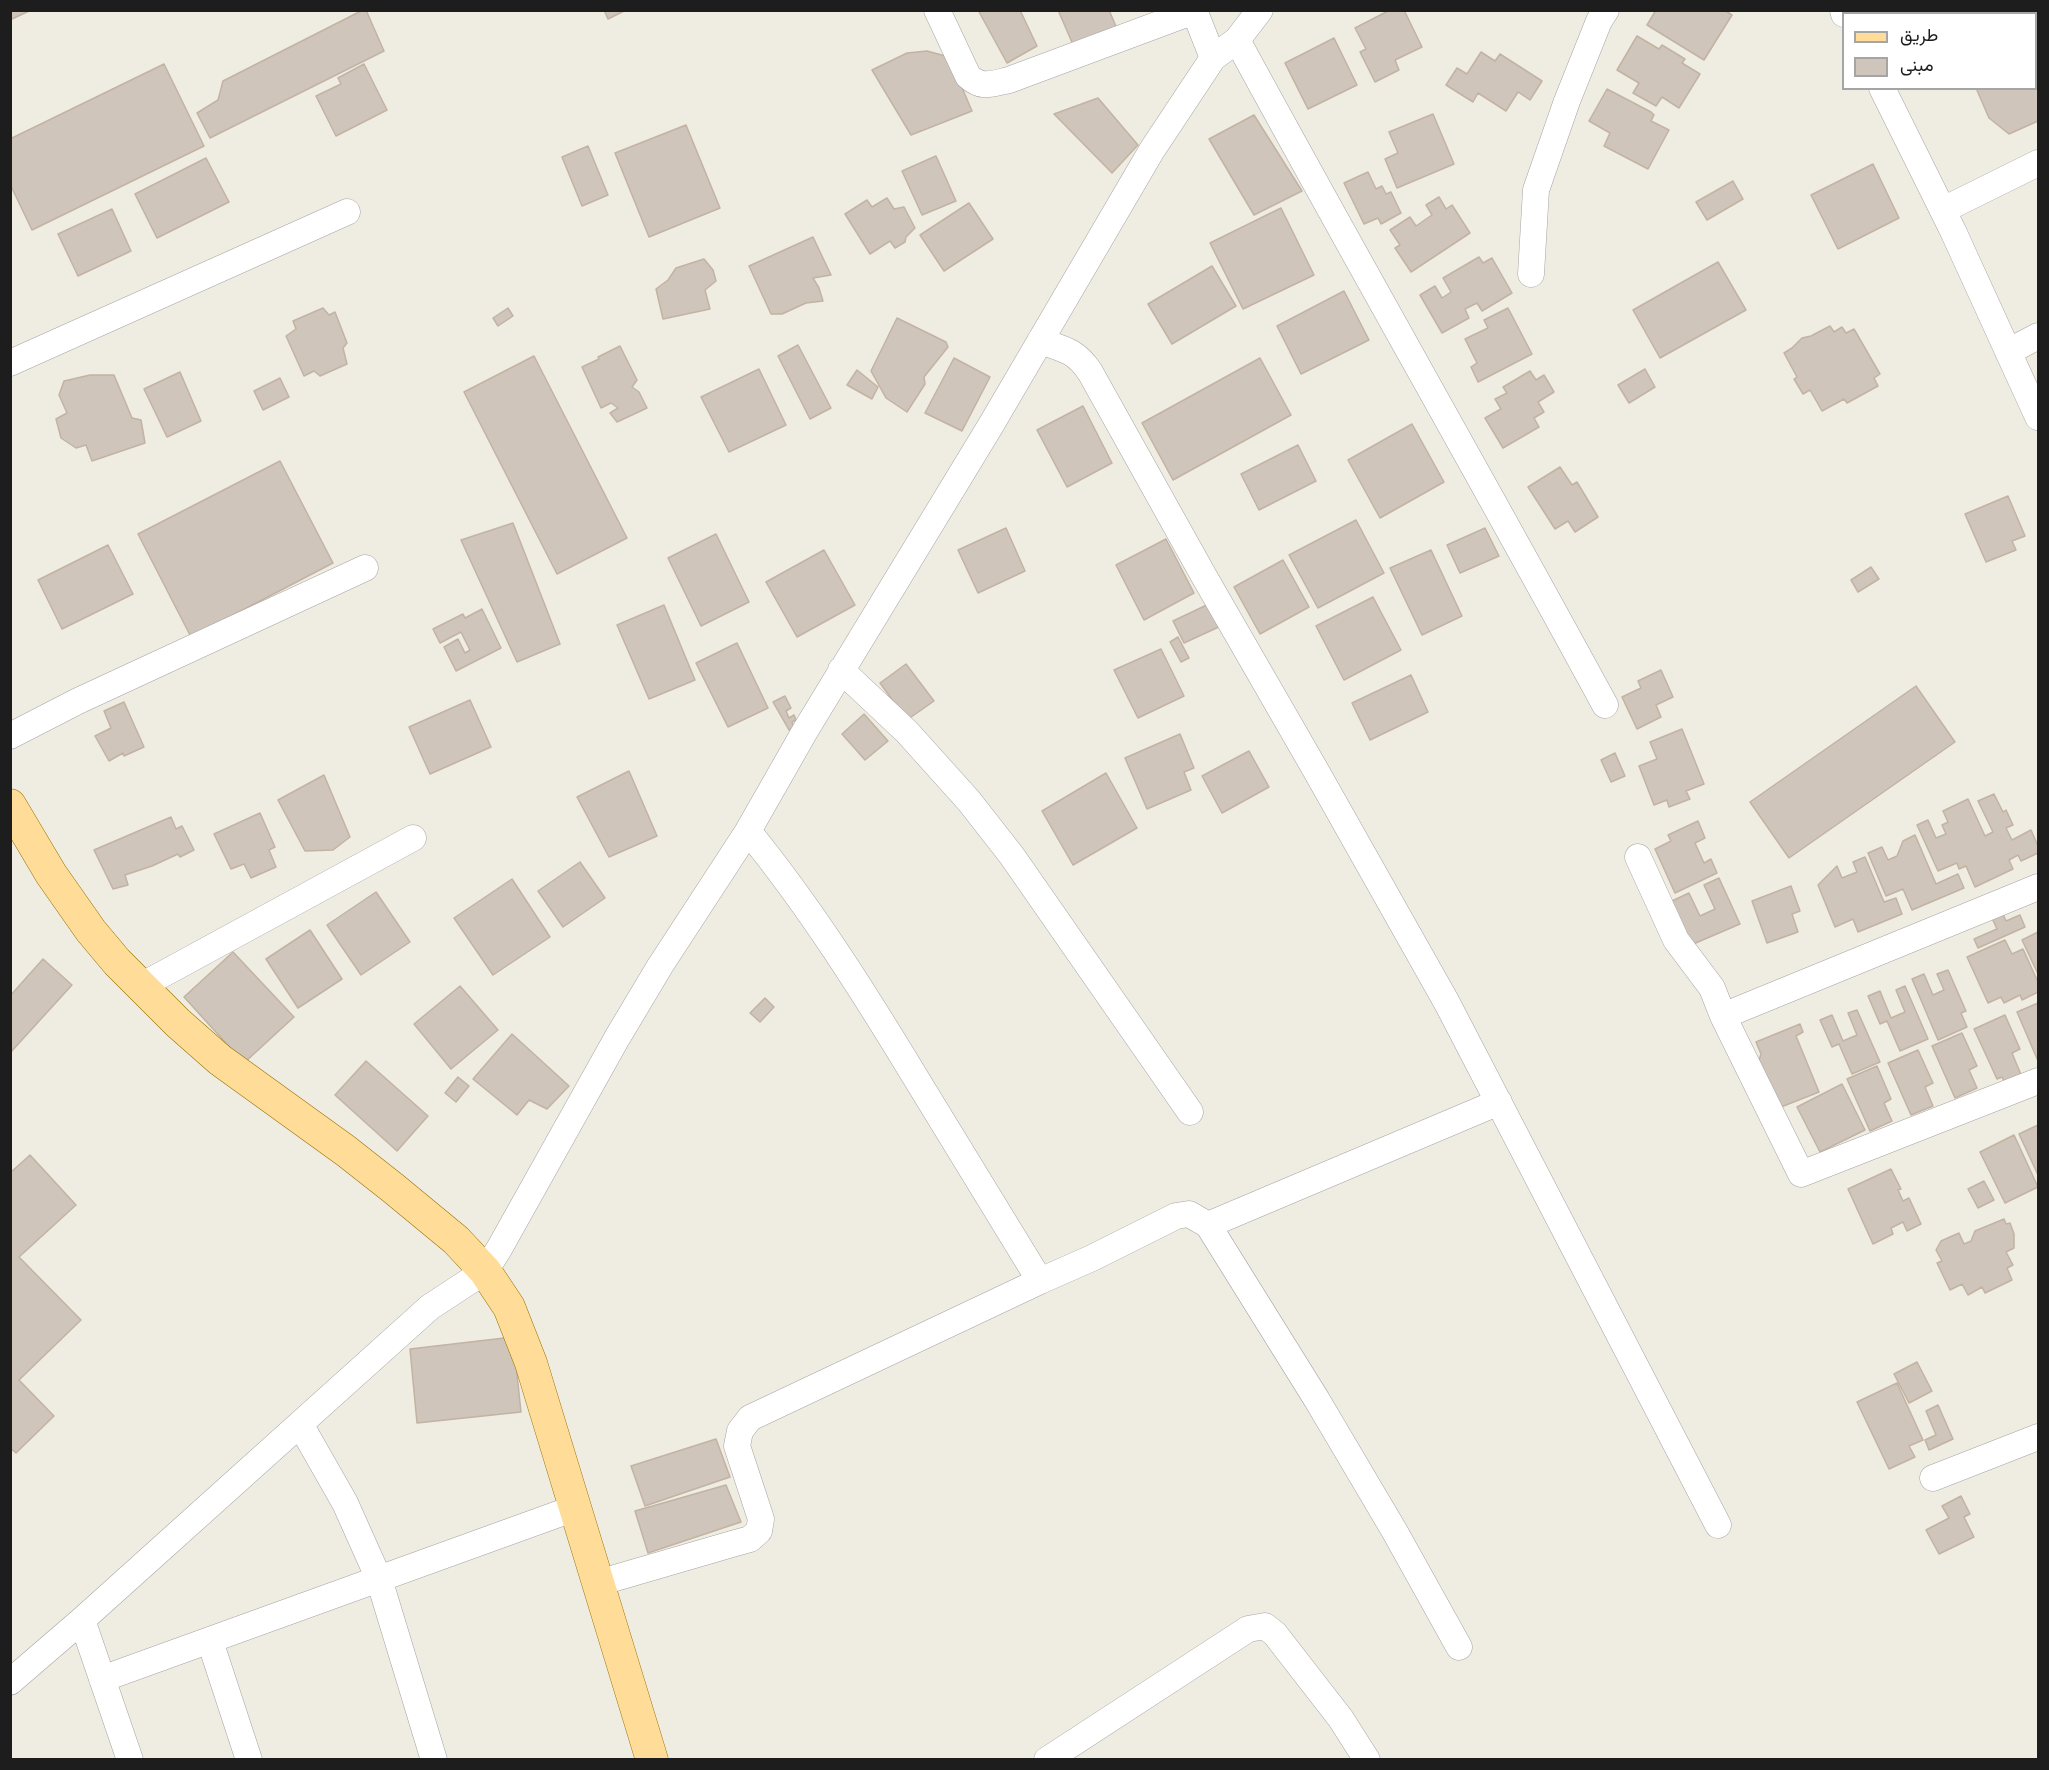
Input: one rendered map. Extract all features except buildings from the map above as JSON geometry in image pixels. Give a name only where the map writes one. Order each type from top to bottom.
[{"type":"main road","points":[[10,805],[69,902],[91,931],[178,1023],[220,1060],[393,1188],[456,1240],[485,1271],[509,1307],[521,1335],[652,1760]]},
{"type":"street","points":[[937,10],[968,76],[976,84],[988,85],[1009,80],[1194,11],[1213,58]]},
{"type":"street","points":[[10,1682],[430,1307],[485,1271],[513,1226],[617,1038],[660,966],[748,831],[841,670],[925,535],[1152,150],[1213,58],[1237,40],[1260,10]]},
{"type":"street","points":[[1530,273],[1536,190],[1567,102],[1599,21],[1606,10]]},
{"type":"street","points":[[1237,40],[1605,705]]},
{"type":"street","points":[[1883,90],[1943,210],[2038,417]]},
{"type":"street","points":[[1943,210],[2038,163]]},
{"type":"street","points":[[10,363],[347,212]]},
{"type":"street","points":[[2008,352],[2038,336]]},
{"type":"street","points":[[1040,340],[1081,358],[1090,372],[1199,569],[1358,844],[1499,1102],[1718,1525]]},
{"type":"street","points":[[10,736],[78,701],[365,568]]},
{"type":"street","points":[[841,670],[907,732],[969,801],[1012,856],[1190,1112]]},
{"type":"street","points":[[748,831],[814,919],[870,1003],[1040,1281]]},
{"type":"street","points":[[141,986],[413,838]]},
{"type":"street","points":[[1638,857],[1676,940],[1712,988],[1723,1016],[1800,1174],[2038,1081]]},
{"type":"street","points":[[1723,1016],[2038,887]]},
{"type":"street","points":[[1208,1225],[1499,1102]]},
{"type":"street","points":[[598,1583],[750,1539],[759,1531],[760,1519],[737,1446],[740,1431],[750,1418],[1092,1258],[1176,1216],[1189,1214],[1208,1225],[1317,1400],[1395,1532],[1459,1647]]},
{"type":"street","points":[[300,1424],[345,1503],[379,1579],[435,1760]]},
{"type":"street","points":[[1933,1478],[2038,1437]]},
{"type":"street","points":[[102,1679],[575,1508]]},
{"type":"street","points":[[82,1620],[130,1760]]},
{"type":"street","points":[[1047,1760],[1248,1629],[1265,1626],[1275,1634],[1341,1719],[1367,1760]]},
{"type":"street","points":[[210,1641],[249,1760]]}]
